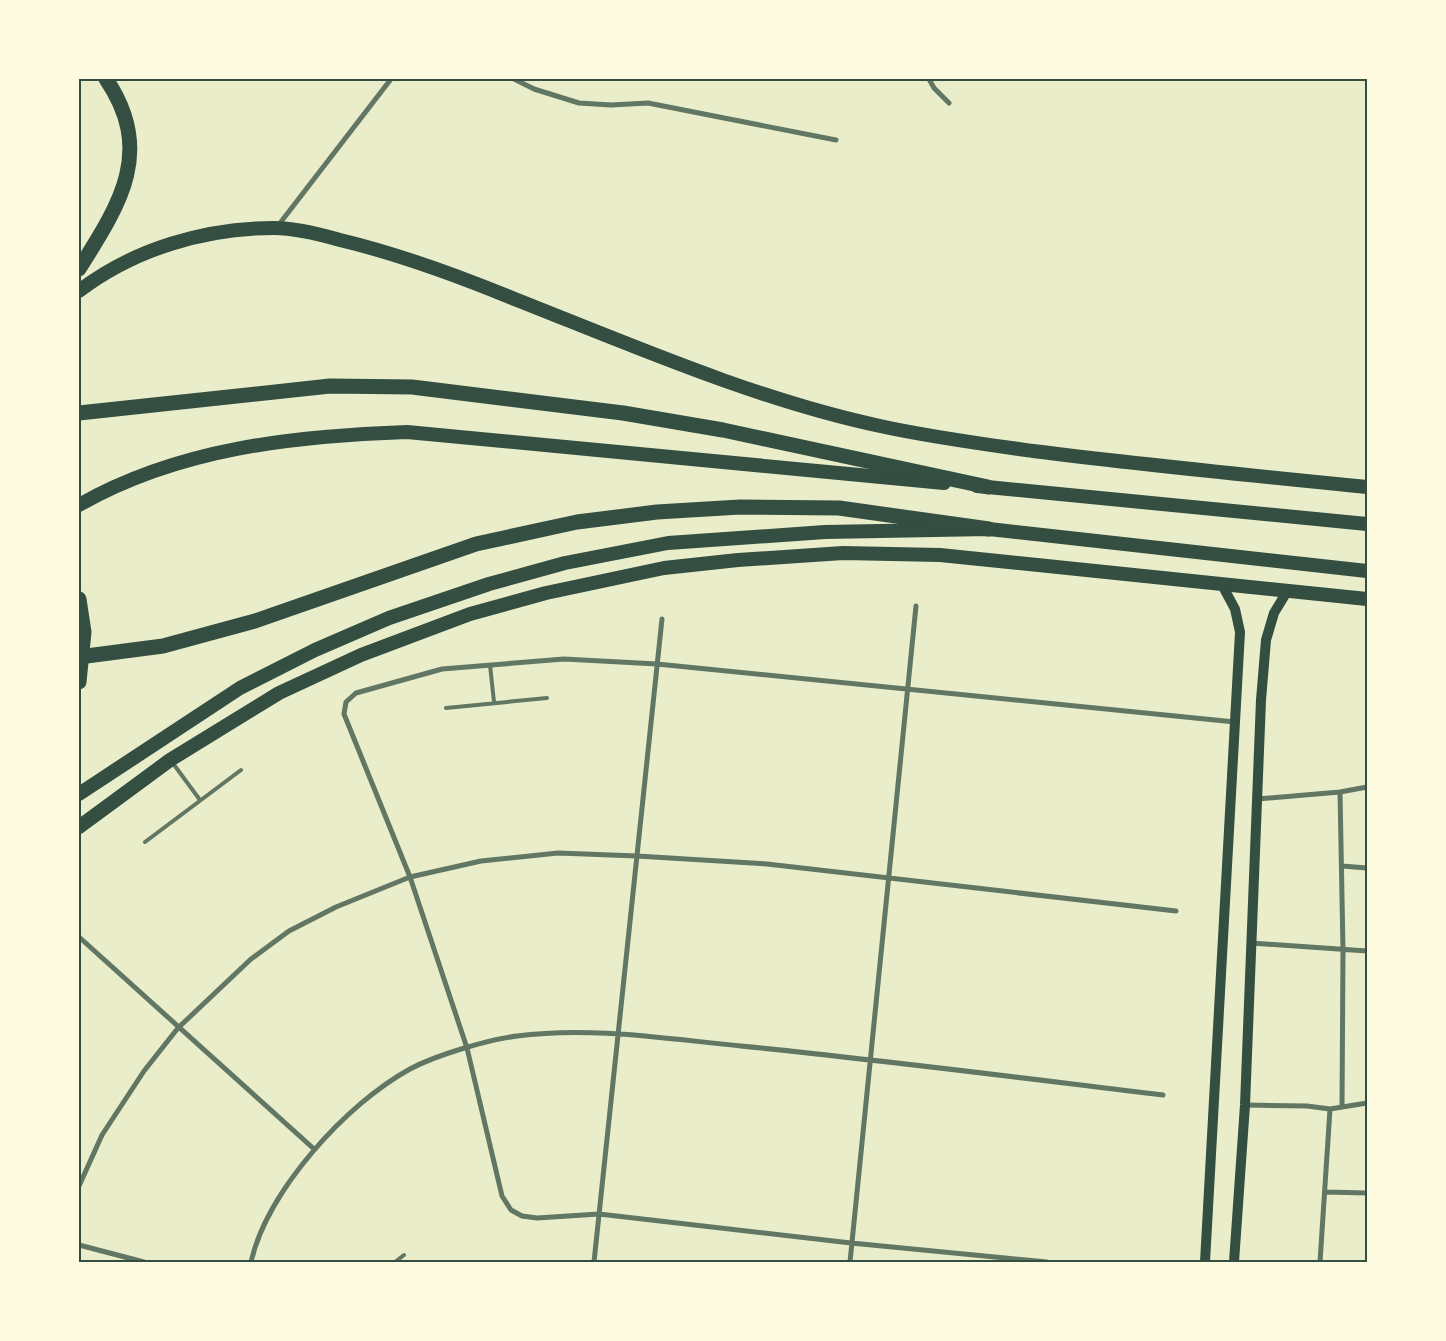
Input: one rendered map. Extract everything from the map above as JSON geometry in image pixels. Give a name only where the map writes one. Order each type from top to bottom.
[{"type":"highway","points":[[79,269],[119,203],[130,155],[126,114],[119,98],[106,79]]},
{"type":"highway","points":[[79,291],[123,262],[156,248],[198,236],[276,228],[316,234],[391,253],[452,274],[692,367],[790,402],[879,426],[962,441],[1090,458],[1367,488]]},
{"type":"highway","points":[[79,413],[330,386],[412,387],[623,413],[723,430],[988,487]]},
{"type":"highway","points":[[79,505],[107,489],[190,460],[253,445],[324,435],[407,432],[1367,524]]},
{"type":"highway","points":[[79,658],[163,646],[255,621],[476,544],[577,522],[657,512],[740,507],[839,508],[988,529],[1367,571]]},
{"type":"highway","points":[[79,794],[240,688],[315,650],[389,618],[489,584],[565,563],[668,543],[825,532],[988,529]]},
{"type":"highway","points":[[79,827],[170,760],[279,693],[361,654],[470,614],[546,593],[664,568],[738,560],[843,553],[940,555],[1367,599]]},
{"type":"highway","points":[[79,599],[84,632],[79,682]]},
{"type":"main road","points":[[1205,1262],[1240,632],[1235,609],[1221,583]]},
{"type":"main road","points":[[1234,1262],[1245,1105],[1257,799],[1266,640],[1274,613],[1288,590]]},
{"type":"street","points":[[276,228],[391,79]]},
{"type":"street","points":[[514,79],[534,89],[579,103],[611,105],[648,103],[836,140]]},
{"type":"street","points":[[929,79],[934,88],[949,103]]},
{"type":"street","points":[[850,1262],[916,606]]},
{"type":"street","points":[[594,1262],[662,619]]},
{"type":"street","points":[[1047,1262],[851,1243],[600,1214],[536,1218],[522,1216],[511,1210],[502,1196],[467,1048],[410,877],[344,714],[346,702],[356,693],[442,670],[564,659],[657,664],[1235,722]]},
{"type":"street","points":[[1257,799],[1340,792],[1367,787]]},
{"type":"street","points":[[1340,792],[1343,950],[1342,1107]]},
{"type":"street","points":[[79,1186],[102,1136],[144,1071],[178,1028],[251,959],[289,931],[336,907],[410,877],[480,861],[558,853],[637,856],[767,864],[1176,911]]},
{"type":"street","points":[[1342,866],[1367,868]]},
{"type":"street","points":[[79,937],[314,1149]]},
{"type":"street","points":[[1252,943],[1367,951]]},
{"type":"street","points":[[251,1262],[254,1247],[268,1216],[314,1149],[381,1088],[411,1068],[467,1048],[516,1036],[566,1033],[617,1034],[871,1059],[1163,1095]]},
{"type":"street","points":[[1245,1105],[1307,1106],[1330,1109],[1367,1103]]},
{"type":"street","points":[[1320,1262],[1330,1109]]},
{"type":"street","points":[[1325,1192],[1367,1193]]},
{"type":"street","points":[[79,1244],[144,1262]]},
{"type":"lane","points":[[490,665],[494,702]]},
{"type":"lane","points":[[446,708],[548,698]]},
{"type":"lane","points":[[170,760],[200,800]]},
{"type":"lane","points":[[145,842],[242,770]]},
{"type":"lane","points":[[395,1262],[404,1255]]}]
